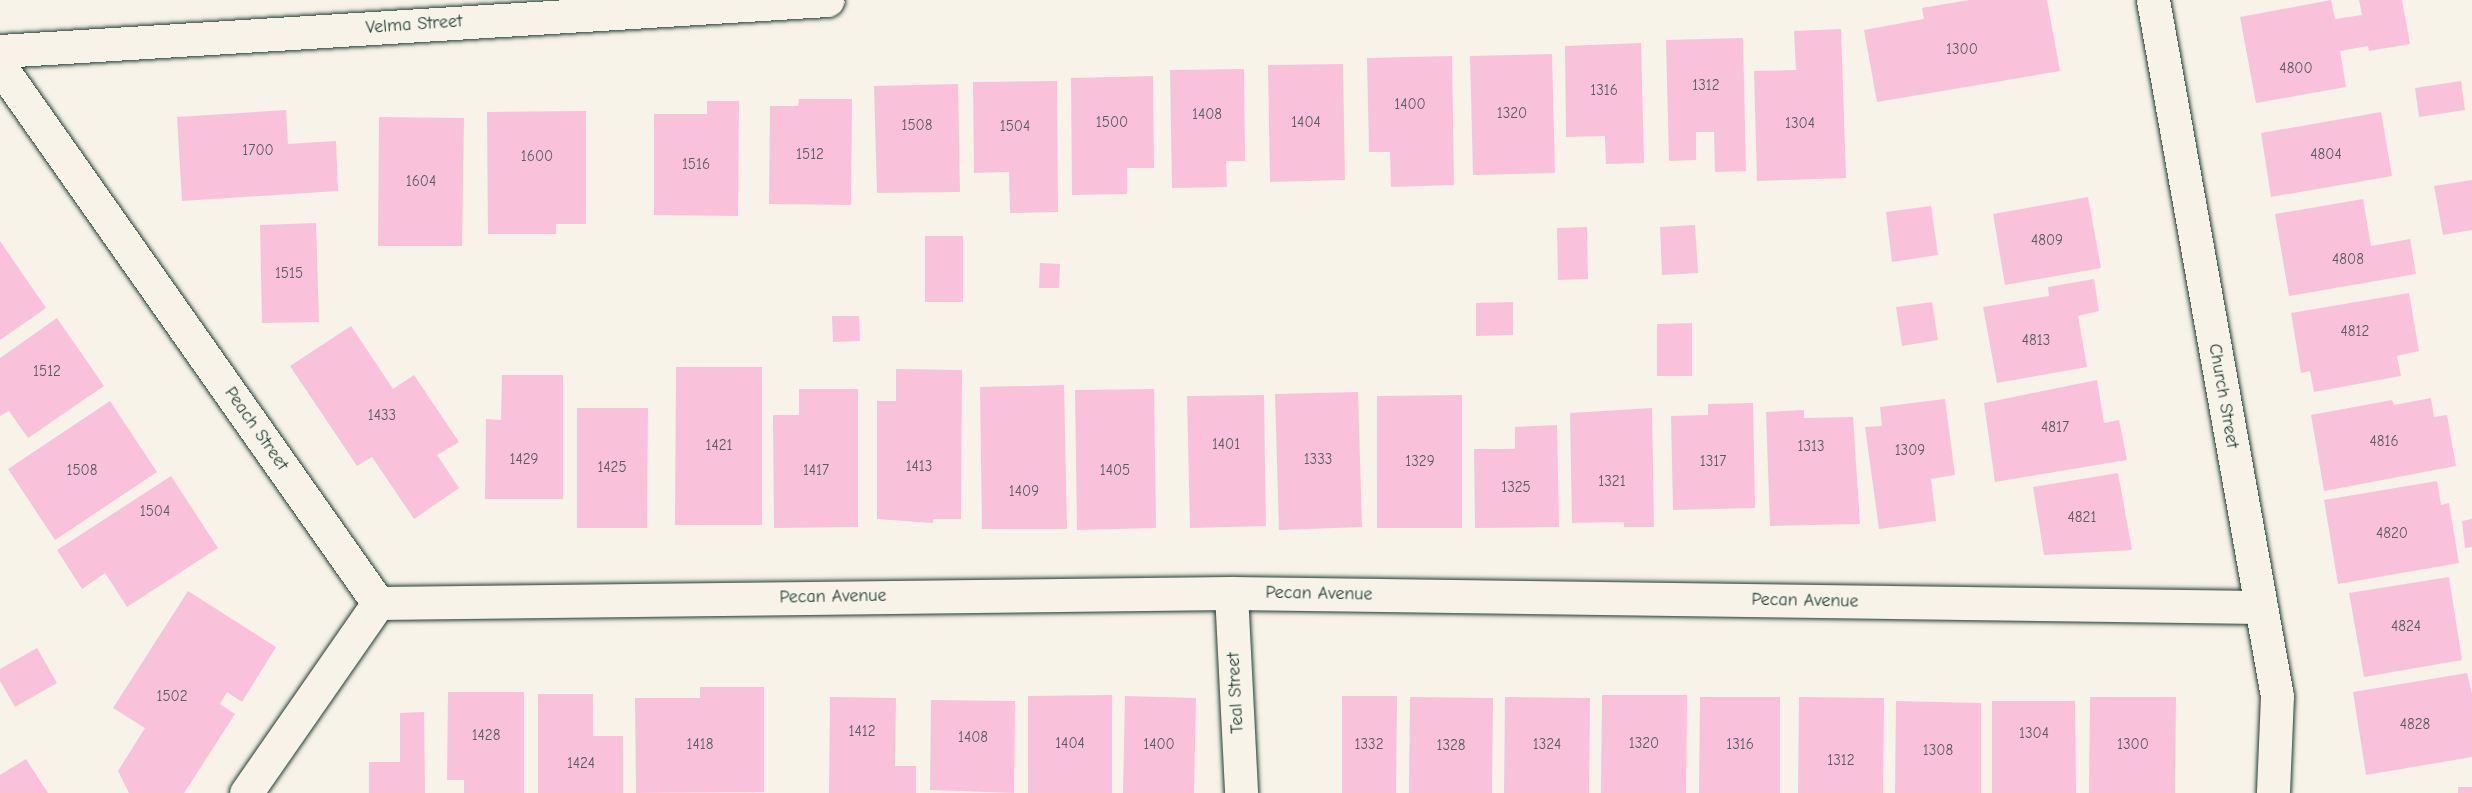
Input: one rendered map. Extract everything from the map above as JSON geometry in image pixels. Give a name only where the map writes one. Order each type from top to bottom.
[{"type":"street","name":"Velma Street","points":[[0,51],[828,0]]},
{"type":"street","name":"Church Street","points":[[2153,0],[2277,696],[2273,793]]},
{"type":"street","name":"Peach Street","points":[[0,66],[378,603]]},
{"type":"street","name":"Pecan Avenue","points":[[378,603],[1231,593],[2260,607]]},
{"type":"street","name":"Teal Street","points":[[1231,593],[1241,793]]},
{"type":"street","points":[[246,793],[378,603]]},
{"type":"building","points":[[1969,0],[2047,0],[2060,71],[1877,102],[1864,30],[1924,19],[1922,8]]},
{"type":"building","points":[[2331,0],[2335,19],[2362,15],[2359,0],[2402,0],[2410,44],[2369,51],[2368,46],[2340,51],[2346,87],[2256,103],[2240,17]]},
{"type":"building","points":[[1841,29],[1846,178],[1757,181],[1754,71],[1796,70],[1794,31]]},
{"type":"building","points":[[1743,38],[1746,171],[1715,172],[1714,132],[1696,132],[1696,160],[1669,161],[1666,40]]},
{"type":"building","points":[[1641,43],[1644,163],[1606,164],[1605,136],[1566,137],[1565,46]]},
{"type":"building","points":[[1552,54],[1555,173],[1473,175],[1470,56]]},
{"type":"building","points":[[1452,56],[1454,185],[1391,187],[1390,152],[1369,152],[1367,58]]},
{"type":"building","points":[[1343,64],[1345,180],[1270,182],[1268,65]]},
{"type":"building","points":[[1244,69],[1245,161],[1226,161],[1227,187],[1172,188],[1170,70]]},
{"type":"building","points":[[1153,76],[1154,168],[1127,168],[1127,194],[1072,195],[1071,78]]},
{"type":"building","points":[[1057,81],[1058,212],[1010,213],[1009,172],[974,173],[973,82]]},
{"type":"building","points":[[2461,81],[2465,110],[2419,117],[2415,88]]},
{"type":"building","points":[[958,84],[960,192],[877,193],[874,86]]},
{"type":"building","points":[[799,99],[852,99],[851,205],[769,204],[770,106],[798,106]]},
{"type":"building","points":[[707,101],[739,101],[738,216],[654,215],[654,114],[707,114]]},
{"type":"building","points":[[286,110],[288,144],[336,141],[338,191],[182,201],[177,117]]},
{"type":"building","points":[[586,111],[586,224],[556,224],[556,234],[488,234],[487,112]]},
{"type":"building","points":[[2381,112],[2392,176],[2271,197],[2261,133]]},
{"type":"building","points":[[379,117],[464,118],[462,246],[378,246]]},
{"type":"building","points":[[2472,180],[2472,230],[2443,235],[2434,186]]},
{"type":"building","points":[[2088,197],[2101,268],[2005,285],[1993,214]]},
{"type":"building","points":[[2363,199],[2371,246],[2410,239],[2416,274],[2289,296],[2275,214]]},
{"type":"building","points":[[1931,206],[1938,255],[1892,262],[1886,212]]},
{"type":"building","points":[[316,223],[319,322],[262,323],[260,225]]},
{"type":"building","points":[[1695,225],[1698,273],[1662,275],[1660,227]]},
{"type":"building","points":[[1587,227],[1588,279],[1558,280],[1557,228]]},
{"type":"building","points":[[925,236],[963,236],[963,302],[925,302]]},
{"type":"building","points":[[0,241],[46,308],[0,340]]},
{"type":"building","points":[[1040,263],[1060,264],[1059,288],[1039,288]]},
{"type":"building","points":[[2094,279],[2099,311],[2078,316],[2087,367],[1997,383],[1983,307],[2049,296],[2048,287]]},
{"type":"building","points":[[2409,293],[2419,351],[2397,356],[2401,376],[2314,392],[2310,371],[2301,373],[2291,313]]},
{"type":"building","points":[[1513,302],[1513,335],[1476,336],[1476,303]]},
{"type":"building","points":[[1932,302],[1938,340],[1902,346],[1896,307]]},
{"type":"building","points":[[832,316],[859,316],[860,341],[833,342]]},
{"type":"building","points":[[57,318],[104,386],[28,438],[9,411],[0,416],[0,358]]},
{"type":"building","points":[[1692,323],[1692,376],[1657,376],[1657,324]]},
{"type":"building","points":[[351,326],[393,389],[414,375],[459,442],[437,455],[459,488],[414,519],[372,457],[357,466],[290,366]]},
{"type":"building","points":[[676,367],[762,367],[762,525],[675,525]]},
{"type":"building","points":[[896,369],[962,370],[961,519],[933,519],[933,523],[877,519],[877,401],[896,401]]},
{"type":"building","points":[[502,375],[563,375],[563,499],[485,499],[486,419],[501,420]]},
{"type":"building","points":[[2097,380],[2104,423],[2119,420],[2127,460],[1995,482],[1984,403]]},
{"type":"building","points":[[1064,385],[1067,529],[982,529],[980,387]]},
{"type":"building","points":[[799,389],[858,389],[858,527],[774,528],[773,415],[799,415]]},
{"type":"building","points":[[1154,389],[1156,528],[1077,530],[1075,390]]},
{"type":"building","points":[[1358,392],[1362,527],[1279,530],[1275,394]]},
{"type":"building","points":[[1264,395],[1266,526],[1190,528],[1187,396]]},
{"type":"building","points":[[1462,395],[1462,528],[1377,528],[1377,396]]},
{"type":"building","points":[[2431,398],[2434,417],[2447,415],[2456,466],[2324,491],[2311,415],[2392,400],[2394,405]]},
{"type":"building","points":[[1945,399],[1955,475],[1931,479],[1936,521],[1879,529],[1865,427],[1882,426],[1880,407]]},
{"type":"building","points":[[110,401],[157,472],[55,540],[8,469]]},
{"type":"building","points":[[1753,403],[1755,508],[1673,510],[1671,416],[1708,415],[1708,404]]},
{"type":"building","points":[[577,408],[648,408],[647,528],[577,528]]},
{"type":"building","points":[[1652,408],[1654,527],[1624,527],[1624,522],[1572,523],[1570,413]]},
{"type":"building","points":[[1804,410],[1804,418],[1853,417],[1860,524],[1770,526],[1766,412]]},
{"type":"building","points":[[1557,425],[1559,527],[1475,528],[1474,449],[1515,449],[1515,427]]},
{"type":"building","points":[[2118,473],[2132,550],[2044,555],[2033,487]]},
{"type":"building","points":[[171,476],[218,548],[127,607],[105,573],[82,589],[57,550]]},
{"type":"building","points":[[2437,481],[2441,505],[2449,503],[2459,563],[2338,584],[2324,500]]},
{"type":"building","points":[[2472,519],[2472,547],[2465,548],[2462,521]]},
{"type":"building","points":[[2449,577],[2462,660],[2364,677],[2349,593]]},
{"type":"building","points":[[188,591],[276,647],[242,702],[227,692],[220,704],[235,714],[184,793],[129,793],[118,771],[145,728],[113,708]]},
{"type":"building","points":[[37,648],[57,683],[15,707],[0,681],[0,669]]},
{"type":"building","points":[[2467,673],[2472,694],[2472,757],[2366,775],[2353,692]]},
{"type":"building","points":[[700,687],[764,687],[764,792],[636,793],[635,698],[700,698]]},
{"type":"building","points":[[448,692],[524,692],[524,793],[464,793],[464,780],[447,780]]},
{"type":"building","points":[[538,694],[593,694],[593,736],[623,736],[623,793],[538,793]]},
{"type":"building","points":[[1112,695],[1112,793],[1028,793],[1028,696]]},
{"type":"building","points":[[1602,695],[1687,695],[1686,793],[1601,793]]},
{"type":"building","points":[[1125,696],[1196,698],[1194,793],[1123,793]]},
{"type":"building","points":[[1342,696],[1397,696],[1396,793],[1342,793]]},
{"type":"building","points":[[830,697],[896,698],[895,766],[916,766],[916,793],[829,793]]},
{"type":"building","points":[[1410,697],[1493,698],[1492,793],[1409,793]]},
{"type":"building","points":[[1505,697],[1590,698],[1589,793],[1504,793]]},
{"type":"building","points":[[1700,697],[1780,697],[1780,793],[1699,793]]},
{"type":"building","points":[[1799,697],[1884,698],[1883,793],[1798,793]]},
{"type":"building","points":[[2090,697],[2176,697],[2175,793],[2089,793]]},
{"type":"building","points":[[931,700],[1015,701],[1014,793],[930,790]]},
{"type":"building","points":[[1896,701],[1981,703],[1981,793],[1895,793]]},
{"type":"building","points":[[1992,701],[2075,701],[2076,793],[1992,793]]},
{"type":"building","points":[[424,712],[425,793],[369,793],[369,762],[400,762],[400,713]]},
{"type":"building","points":[[26,759],[48,793],[0,793],[0,775]]},
{"type":"building","points":[[2458,787],[2472,787],[2472,793],[2458,793]]}]
